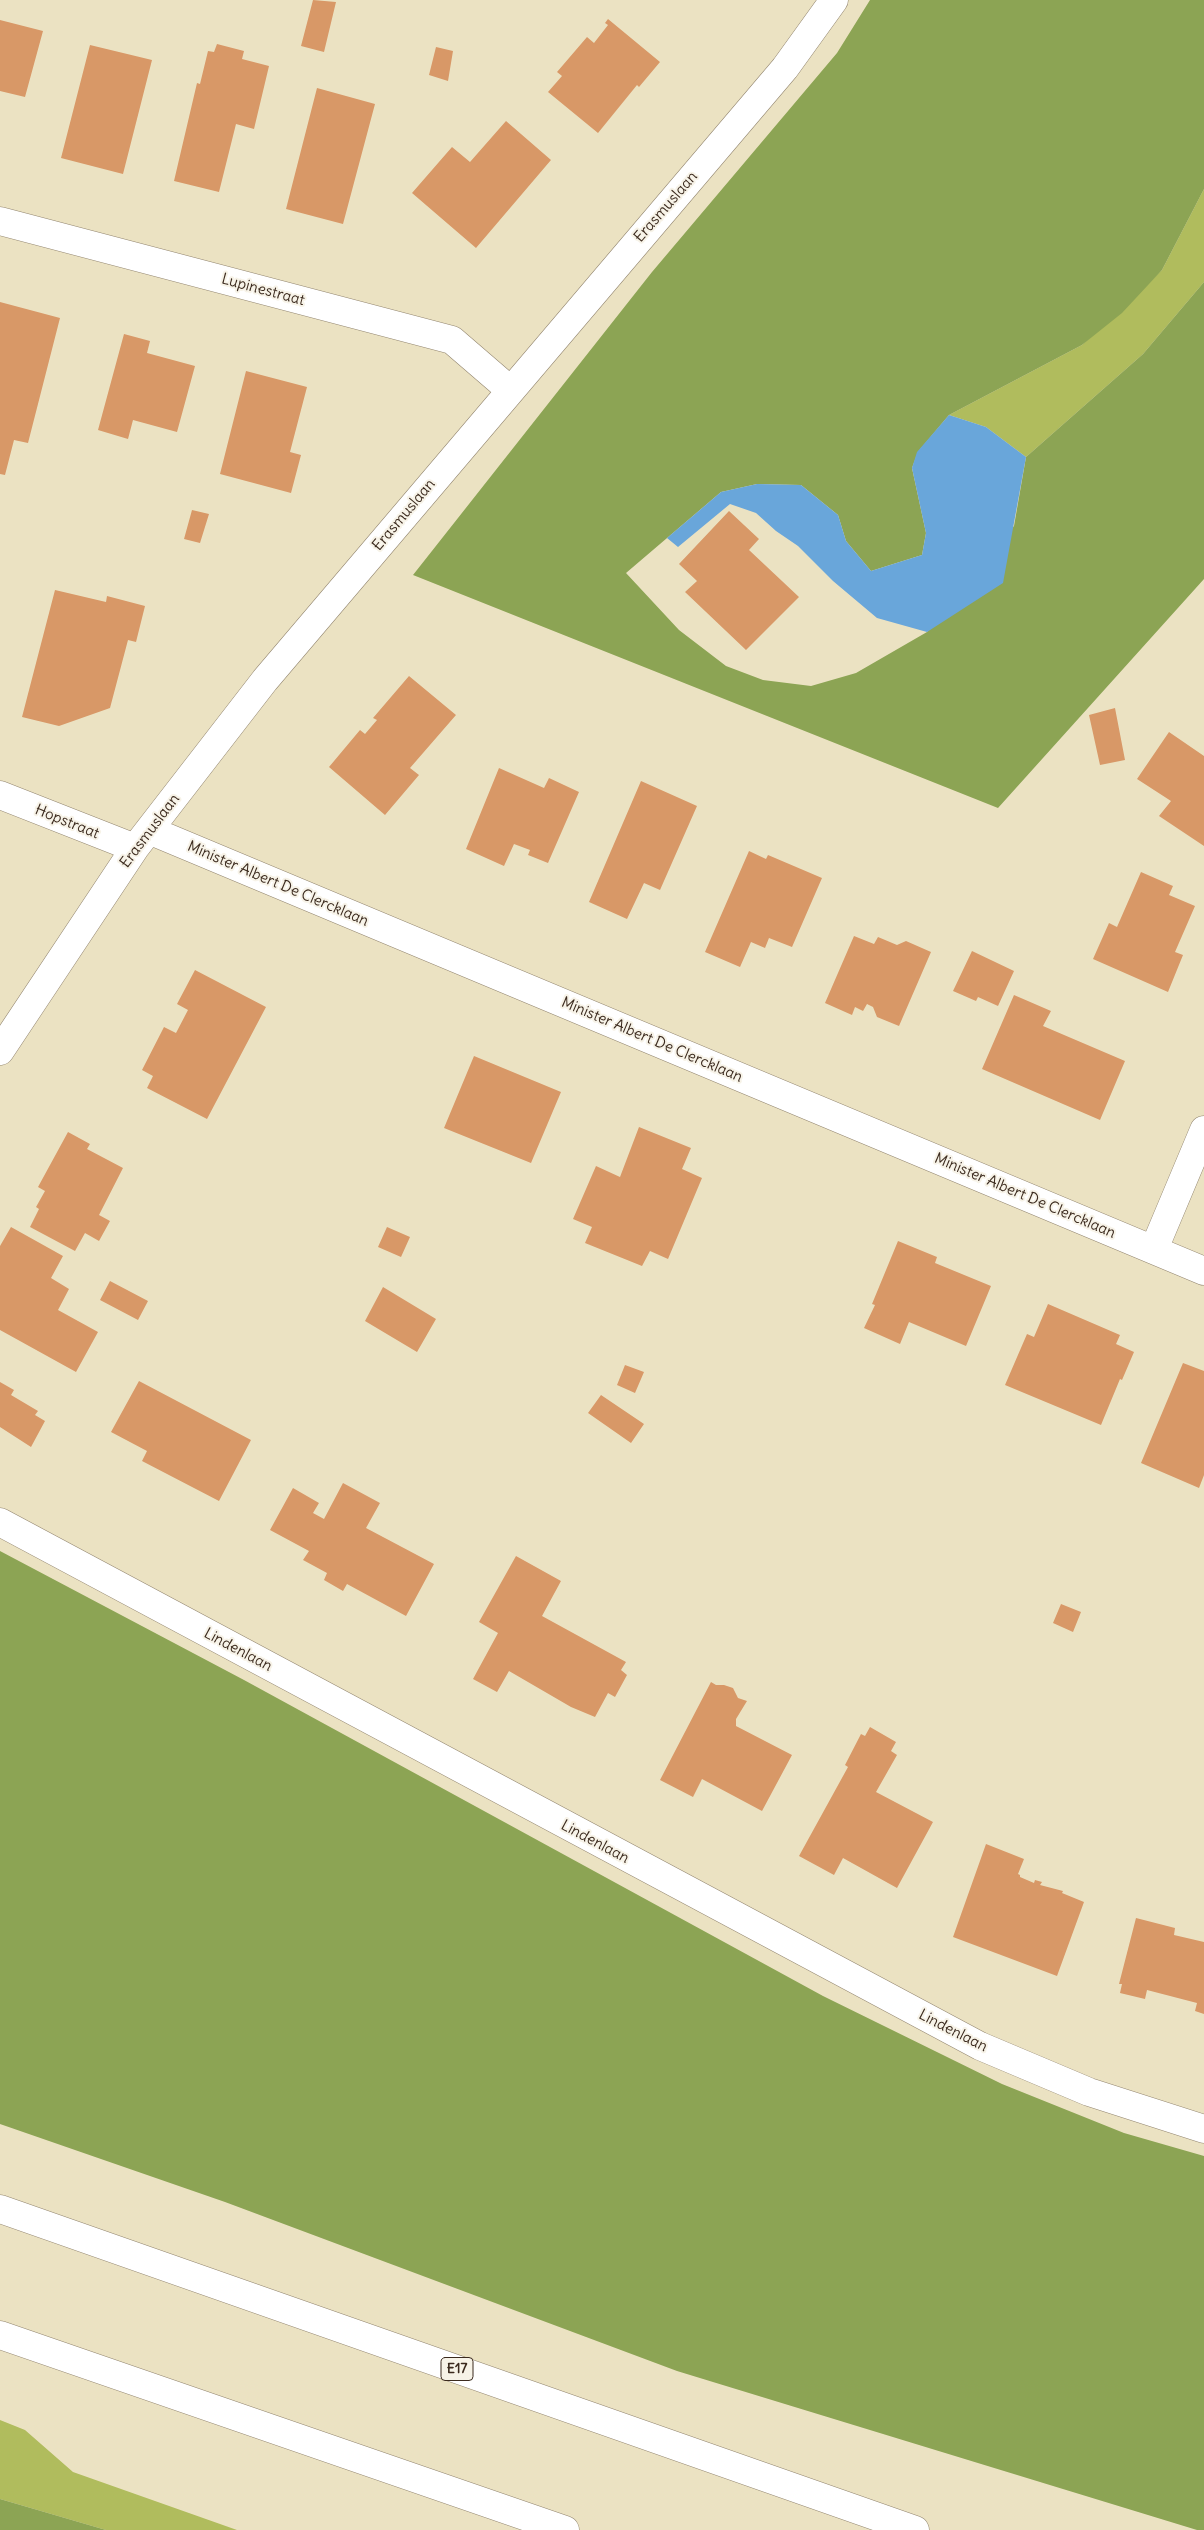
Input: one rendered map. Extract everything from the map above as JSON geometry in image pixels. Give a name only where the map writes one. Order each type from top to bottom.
[{"type":"main road","name":"Erasmuslaan","points":[[0,1051],[142,839],[265,680],[785,68],[834,0]]},
{"type":"main road","name":"Lupinestraat","points":[[0,221],[452,340],[510,390]]},
{"type":"main road","name":"Hopstraat","points":[[0,795],[142,839]]},
{"type":"main road","name":"Minister Albert De Clercklaan","points":[[142,839],[1154,1249],[1204,1272]]},
{"type":"main road","points":[[1154,1249],[1204,1130]]},
{"type":"main road","name":"Lindenlaan","points":[[0,1522],[980,2046],[1089,2092],[1204,2128]]},
{"type":"main road","name":"E17","points":[[0,2209],[915,2530]]},
{"type":"main road","points":[[0,2335],[565,2530]]},
{"type":"green space","points":[[870,0],[1204,0],[1204,189],[1162,270],[1122,313],[1082,345],[949,415],[918,452],[912,468],[926,533],[922,555],[871,571],[846,541],[838,515],[801,485],[757,484],[721,492],[626,573],[679,630],[726,666],[763,680],[811,686],[856,673],[927,632],[1014,526],[1026,457],[1143,354],[1204,282],[1204,579],[998,808],[413,575],[652,272],[837,53]]},
{"type":"green space","points":[[1204,189],[1204,282],[1143,354],[1026,457],[986,427],[949,415],[1082,345],[1162,270]]},
{"type":"green space","points":[[0,1551],[244,1680],[823,1996],[1002,2084],[1124,2133],[1204,2156],[1204,2530],[1197,2530],[677,2371],[225,2202],[0,2124]]},
{"type":"green space","points":[[0,2420],[25,2430],[73,2472],[237,2530],[106,2530],[0,2499]]},
{"type":"green space","points":[[0,2499],[106,2530],[0,2530]]},
{"type":"water","points":[[949,415],[986,427],[1026,457],[1003,583],[927,632],[877,618],[833,581],[798,546],[776,531],[756,513],[730,504],[678,547],[667,538],[721,492],[757,484],[801,485],[838,515],[846,541],[871,571],[922,555],[926,533],[912,468],[917,452]]},
{"type":"building","points":[[313,0],[336,2],[324,52],[301,46]]},
{"type":"building","points":[[608,19],[660,62],[639,87],[637,85],[598,133],[548,92],[562,76],[557,72],[587,37],[594,43],[608,25],[605,23]]},
{"type":"building","points":[[0,20],[43,31],[25,97],[0,91]]},
{"type":"building","points":[[217,44],[244,51],[242,59],[269,66],[254,129],[236,124],[219,192],[174,181],[197,83],[200,84],[208,51],[214,52]]},
{"type":"building","points":[[90,45],[152,60],[123,174],[61,158]]},
{"type":"building","points":[[436,47],[453,51],[448,81],[429,75]]},
{"type":"building","points":[[317,88],[375,104],[343,224],[286,209]]},
{"type":"building","points":[[506,121],[551,160],[476,248],[412,193],[452,147],[470,162]]},
{"type":"building","points":[[0,302],[60,318],[28,443],[14,440],[5,475],[0,474]]},
{"type":"building","points":[[124,334],[150,341],[147,353],[195,366],[177,432],[133,420],[128,439],[98,430]]},
{"type":"building","points":[[246,371],[307,387],[290,452],[301,455],[291,493],[220,474]]},
{"type":"building","points":[[192,510],[209,514],[200,543],[184,539]]},
{"type":"building","points":[[729,511],[759,539],[749,550],[799,597],[746,650],[685,592],[697,581],[679,564]]},
{"type":"building","points":[[55,590],[106,602],[107,596],[145,606],[136,642],[128,640],[110,708],[59,726],[22,717]]},
{"type":"building","points":[[409,676],[456,715],[410,768],[419,775],[385,815],[329,767],[360,730],[365,734],[377,720],[373,718]]},
{"type":"building","points":[[1115,708],[1125,760],[1100,765],[1089,715]]},
{"type":"building","points":[[1169,732],[1204,756],[1204,846],[1159,816],[1171,801],[1137,779]]},
{"type":"building","points":[[499,768],[544,788],[549,778],[579,792],[548,863],[528,855],[530,850],[514,844],[504,866],[466,849]]},
{"type":"building","points":[[641,781],[697,806],[660,890],[644,883],[627,919],[589,902]]},
{"type":"building","points":[[749,851],[766,859],[768,855],[822,878],[792,947],[769,938],[765,948],[751,942],[740,967],[705,952]]},
{"type":"building","points":[[1141,872],[1173,886],[1169,895],[1195,906],[1175,952],[1183,955],[1168,992],[1093,959],[1109,923],[1117,927]]},
{"type":"building","points":[[854,936],[874,944],[878,937],[897,945],[906,941],[931,952],[899,1026],[877,1017],[873,1007],[867,1004],[863,1011],[855,1007],[852,1015],[825,1003]]},
{"type":"building","points":[[972,951],[1014,971],[998,1006],[978,997],[976,1001],[953,991]]},
{"type":"building","points":[[195,970],[266,1007],[207,1119],[147,1088],[153,1076],[142,1070],[164,1027],[176,1033],[188,1010],[177,1004]]},
{"type":"building","points":[[1014,995],[1051,1011],[1043,1026],[1125,1061],[1100,1120],[982,1069]]},
{"type":"building","points":[[474,1056],[561,1092],[531,1163],[444,1128]]},
{"type":"building","points":[[639,1127],[691,1148],[682,1169],[702,1178],[668,1259],[650,1251],[642,1266],[585,1243],[592,1227],[573,1219],[596,1166],[620,1177]]},
{"type":"building","points":[[68,1132],[90,1144],[87,1149],[123,1168],[99,1215],[110,1221],[99,1241],[85,1233],[75,1251],[30,1227],[39,1209],[36,1207],[45,1191],[38,1187]]},
{"type":"building","points":[[11,1227],[63,1256],[51,1278],[69,1289],[58,1310],[98,1332],[76,1372],[0,1330],[0,1246]]},
{"type":"building","points":[[387,1227],[410,1237],[401,1257],[378,1247]]},
{"type":"building","points":[[898,1241],[937,1257],[935,1263],[991,1286],[966,1346],[909,1322],[900,1344],[864,1328],[875,1305],[872,1304]]},
{"type":"building","points":[[110,1281],[148,1301],[138,1320],[100,1300]]},
{"type":"building","points":[[383,1287],[436,1319],[417,1352],[365,1321]]},
{"type":"building","points":[[1048,1304],[1120,1335],[1116,1344],[1134,1352],[1122,1380],[1120,1379],[1101,1425],[1005,1385],[1027,1334],[1034,1337]]},
{"type":"building","points":[[1183,1363],[1204,1371],[1204,1475],[1199,1488],[1141,1463]]},
{"type":"building","points":[[625,1365],[644,1372],[635,1393],[617,1385]]},
{"type":"building","points":[[139,1381],[251,1440],[219,1501],[142,1461],[147,1451],[111,1432]]},
{"type":"building","points":[[0,1382],[14,1390],[11,1395],[38,1411],[35,1415],[45,1421],[31,1447],[0,1427]]},
{"type":"building","points":[[601,1395],[644,1424],[631,1443],[588,1413]]},
{"type":"building","points":[[343,1483],[380,1503],[366,1528],[434,1564],[406,1616],[347,1584],[343,1591],[324,1580],[327,1573],[303,1560],[309,1551],[270,1530],[293,1488],[319,1503],[313,1513],[324,1519]]},
{"type":"building","points":[[516,1556],[561,1581],[542,1616],[626,1662],[621,1670],[627,1675],[615,1697],[608,1693],[595,1717],[571,1707],[509,1671],[497,1692],[473,1679],[498,1633],[479,1622]]},
{"type":"building","points":[[1061,1604],[1081,1612],[1073,1632],[1053,1623]]},
{"type":"building","points":[[711,1682],[716,1685],[733,1688],[738,1698],[747,1701],[736,1719],[736,1726],[792,1755],[762,1811],[702,1779],[693,1797],[660,1780]]},
{"type":"building","points":[[870,1727],[896,1742],[891,1751],[897,1755],[876,1792],[933,1822],[897,1888],[843,1858],[834,1875],[799,1856],[848,1767],[845,1765],[861,1734],[865,1736]]},
{"type":"building","points":[[986,1844],[1024,1859],[1018,1874],[1020,1877],[1034,1883],[1035,1880],[1042,1882],[1040,1885],[1063,1891],[1062,1893],[1084,1902],[1057,1976],[953,1937]]},
{"type":"building","points":[[1136,1918],[1175,1928],[1174,1935],[1204,1942],[1204,2014],[1195,2011],[1197,2003],[1147,1990],[1145,1999],[1120,1993],[1122,1984],[1119,1984]]}]
